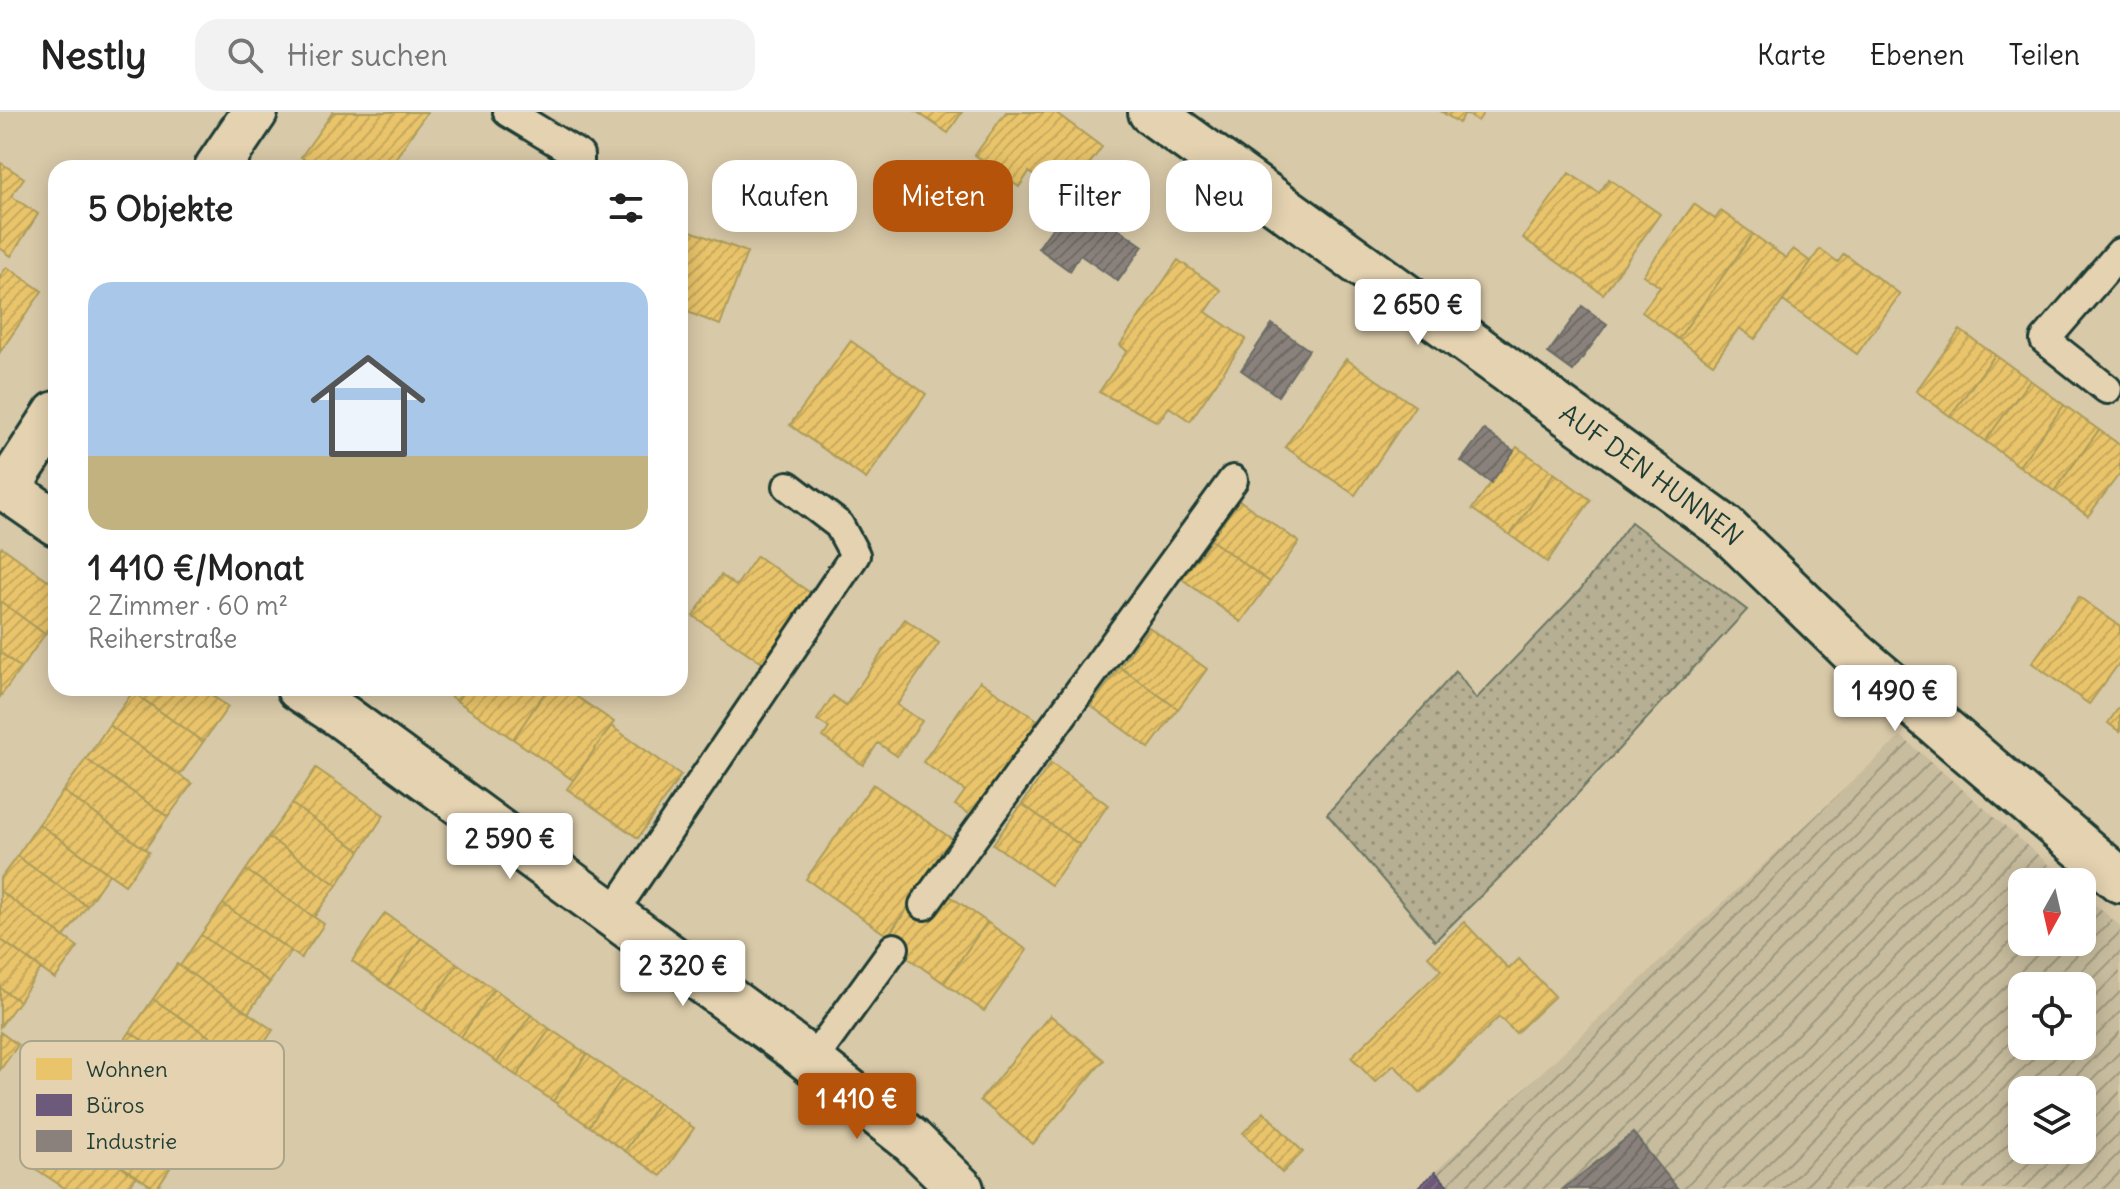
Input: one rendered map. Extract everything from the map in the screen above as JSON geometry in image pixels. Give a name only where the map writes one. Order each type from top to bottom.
[{"type":"street","points":[[222,160],[255,112]]},
{"type":"street","name":"AUF DEN HUNNEN","points":[[1151,112],[1724,527],[1855,654],[2120,880]]},
{"type":"street","points":[[48,425],[4,486],[48,517]]},
{"type":"street","points":[[311,696],[812,1061],[911,1140],[961,1189]]},
{"type":"lane","points":[[508,112],[579,155],[579,160]]},
{"type":"lane","points":[[2107,389],[2045,340],[2120,253]]},
{"type":"lane","points":[[924,905],[1233,480]]},
{"type":"lane","points":[[612,914],[855,555],[839,525],[788,486]]},
{"type":"lane","points":[[812,1061],[894,948]]},
{"type":"shaded area","points":[[1631,522],[1747,610],[1511,866],[1435,941],[1327,814],[1456,671],[1476,699],[1580,590]]},
{"type":"shaded area","points":[[1901,736],[2053,868],[2008,868],[2008,956],[2096,956],[2096,905],[2120,926],[2120,1189],[1417,1189]]},
{"type":"building: Wohnen","points":[[333,112],[427,112],[394,160],[305,160],[301,157]]},
{"type":"building: Wohnen","points":[[917,112],[962,112],[948,133]]},
{"type":"building: Wohnen","points":[[1006,112],[1055,112],[1102,147],[1092,160],[1029,160],[1029,172],[1019,187],[1013,183],[1013,160],[982,160],[975,155]]},
{"type":"building: Wohnen","points":[[1442,112],[1484,112],[1478,121],[1465,113],[1459,123]]},
{"type":"building: Wohnen","points":[[1,163],[24,178],[11,196],[38,214],[11,256],[0,248]]},
{"type":"building: Wohnen","points":[[1569,173],[1599,193],[1609,179],[1660,214],[1603,294],[1523,238]]},
{"type":"building: Wohnen","points":[[1694,204],[1715,219],[1721,211],[1753,234],[1678,339],[1642,312],[1660,287],[1643,275]]},
{"type":"building: Wohnen","points":[[688,230],[747,252],[720,325],[688,312]]},
{"type":"building: Wohnen","points":[[1753,234],[1786,258],[1793,249],[1811,262],[1755,339],[1739,328],[1713,364],[1678,339]]},
{"type":"building: Wohnen","points":[[1820,249],[1838,262],[1844,254],[1900,294],[1857,354],[1783,301]]},
{"type":"building: Wohnen","points":[[1178,260],[1221,290],[1206,312],[1246,339],[1190,421],[1169,407],[1158,422],[1099,392],[1127,351],[1120,345]]},
{"type":"building: Wohnen","points":[[7,267],[42,291],[0,352],[0,276]]},
{"type":"building: Wohnen","points":[[1960,330],[1995,355],[1950,416],[1916,391]]},
{"type":"building: Wohnen","points":[[851,341],[926,394],[866,479],[790,425]]},
{"type":"building: Wohnen","points":[[1995,355],[2030,380],[1985,441],[1950,416]]},
{"type":"building: Wohnen","points":[[1346,359],[1415,406],[1355,495],[1285,447]]},
{"type":"building: Wohnen","points":[[2030,380],[2064,405],[2019,466],[1985,441]]},
{"type":"building: Wohnen","points":[[2064,405],[2099,430],[2054,491],[2019,466]]},
{"type":"building: Wohnen","points":[[2099,430],[2120,445],[2120,473],[2088,516],[2054,491]]},
{"type":"building: Wohnen","points":[[1517,447],[1554,473],[1510,535],[1472,509]]},
{"type":"building: Wohnen","points":[[1554,473],[1591,500],[1547,562],[1510,535]]},
{"type":"building: Wohnen","points":[[1239,500],[1299,542],[1270,582],[1211,540]]},
{"type":"building: Wohnen","points":[[1211,540],[1270,582],[1241,622],[1182,579]]},
{"type":"building: Wohnen","points":[[2,547],[48,580],[48,630],[45,634],[0,601]]},
{"type":"building: Wohnen","points":[[757,556],[812,594],[764,664],[693,616],[721,575],[736,586]]},
{"type":"building: Wohnen","points":[[2079,597],[2120,626],[2120,662],[2089,704],[2032,663]]},
{"type":"building: Wohnen","points":[[0,601],[45,634],[21,668],[0,652]]},
{"type":"building: Wohnen","points":[[905,619],[939,643],[897,705],[922,721],[897,756],[878,743],[863,765],[823,737],[829,728],[817,720],[833,696],[846,705]]},
{"type":"building: Wohnen","points":[[1149,627],[1207,669],[1178,709],[1120,667]]},
{"type":"building: Wohnen","points":[[0,652],[21,668],[0,697]]},
{"type":"building: Wohnen","points":[[1120,667],[1178,709],[1149,748],[1091,706]]},
{"type":"building: Wohnen","points":[[980,681],[1039,721],[972,816],[955,805],[965,791],[923,762]]},
{"type":"building: Wohnen","points":[[130,696],[139,696],[203,742],[180,775],[109,725]]},
{"type":"building: Wohnen","points":[[139,696],[213,696],[228,707],[203,742]]},
{"type":"building: Wohnen","points":[[460,696],[543,696],[513,739],[457,701]]},
{"type":"building: Wohnen","points":[[543,696],[576,696],[614,722],[573,780],[513,739]]},
{"type":"building: Wohnen","points":[[2120,706],[2120,732],[2108,723]]},
{"type":"building: Wohnen","points":[[109,725],[192,784],[168,817],[86,759]]},
{"type":"building: Wohnen","points":[[611,726],[681,775],[638,838],[567,789]]},
{"type":"building: Wohnen","points":[[86,759],[168,817],[145,849],[63,791]]},
{"type":"building: Wohnen","points":[[1051,763],[1108,805],[1080,845],[1022,804]]},
{"type":"building: Wohnen","points":[[316,768],[384,815],[360,851],[292,804]]},
{"type":"building: Wohnen","points":[[873,784],[955,841],[888,936],[806,879]]},
{"type":"building: Wohnen","points":[[63,791],[149,852],[125,885],[39,824]]},
{"type":"building: Wohnen","points":[[292,804],[360,851],[337,885],[268,837]]},
{"type":"building: Wohnen","points":[[1022,804],[1080,845],[1051,885],[993,844]]},
{"type":"building: Wohnen","points":[[39,824],[109,874],[87,906],[17,856]]},
{"type":"building: Wohnen","points":[[268,837],[337,885],[314,917],[246,870]]},
{"type":"building: Wohnen","points":[[17,856],[87,906],[64,937],[0,891],[0,879]]},
{"type":"building: Wohnen","points":[[246,870],[324,924],[301,958],[223,904]]},
{"type":"building: Wohnen","points":[[0,891],[78,947],[55,979],[0,939]]},
{"type":"building: Wohnen","points":[[947,894],[987,922],[944,983],[884,941],[914,898]]},
{"type":"building: Wohnen","points":[[223,904],[291,951],[270,982],[201,935]]},
{"type":"building: Wohnen","points":[[385,913],[421,938],[388,986],[352,961]]},
{"type":"building: Wohnen","points":[[987,922],[1027,950],[984,1011],[944,983]]},
{"type":"building: Wohnen","points":[[1464,922],[1509,969],[1519,959],[1555,996],[1516,1033],[1499,1017],[1421,1093],[1394,1065],[1375,1082],[1351,1057],[1441,970],[1428,956]]},
{"type":"building: Wohnen","points":[[201,935],[270,982],[248,1013],[180,966]]},
{"type":"building: Wohnen","points":[[421,938],[458,964],[424,1011],[388,986]]},
{"type":"building: Wohnen","points":[[0,939],[41,968],[19,1001],[0,988]]},
{"type":"building: Wohnen","points":[[177,964],[273,1030],[266,1041],[216,1041],[153,999]]},
{"type":"building: Wohnen","points":[[458,964],[494,989],[461,1037],[424,1011]]},
{"type":"building: Wohnen","points":[[0,988],[19,1001],[0,1027]]},
{"type":"building: Wohnen","points":[[494,989],[531,1015],[497,1062],[461,1037]]},
{"type":"building: Wohnen","points":[[153,999],[216,1041],[144,1041],[130,1032]]},
{"type":"building: Wohnen","points":[[531,1015],[550,1029],[517,1076],[497,1062]]},
{"type":"building: Wohnen","points":[[1050,1015],[1104,1060],[1033,1144],[980,1100]]},
{"type":"building: Wohnen","points":[[550,1029],[587,1054],[553,1101],[517,1076]]},
{"type":"building: Wohnen","points":[[0,1032],[18,1045],[0,1070]]},
{"type":"building: Wohnen","points":[[130,1032],[144,1041],[124,1041]]},
{"type":"building: Wohnen","points":[[587,1054],[622,1079],[589,1126],[553,1101]]},
{"type":"building: Wohnen","points":[[622,1079],[658,1103],[625,1151],[589,1126]]},
{"type":"building: Wohnen","points":[[658,1103],[694,1128],[661,1176],[625,1151]]},
{"type":"building: Wohnen","points":[[1264,1112],[1303,1152],[1282,1173],[1243,1133]]},
{"type":"building: Wohnen","points":[[36,1169],[124,1169],[136,1177],[127,1189],[66,1189]]},
{"type":"building: Wohnen","points":[[126,1169],[169,1169],[156,1189]]},
{"type":"building: Büros","points":[[1435,1172],[1451,1189],[1417,1189]]},
{"type":"building: Industrie","points":[[1050,232],[1123,232],[1143,246],[1118,281],[1080,255],[1070,271],[1038,248]]},
{"type":"building: Industrie","points":[[1582,306],[1607,324],[1573,371],[1548,353]]},
{"type":"building: Industrie","points":[[1272,324],[1309,350],[1278,396],[1241,370]]},
{"type":"building: Industrie","points":[[1484,430],[1514,451],[1491,483],[1461,461]]},
{"type":"building: Industrie","points":[[1633,1133],[1678,1189],[1563,1189]]}]
